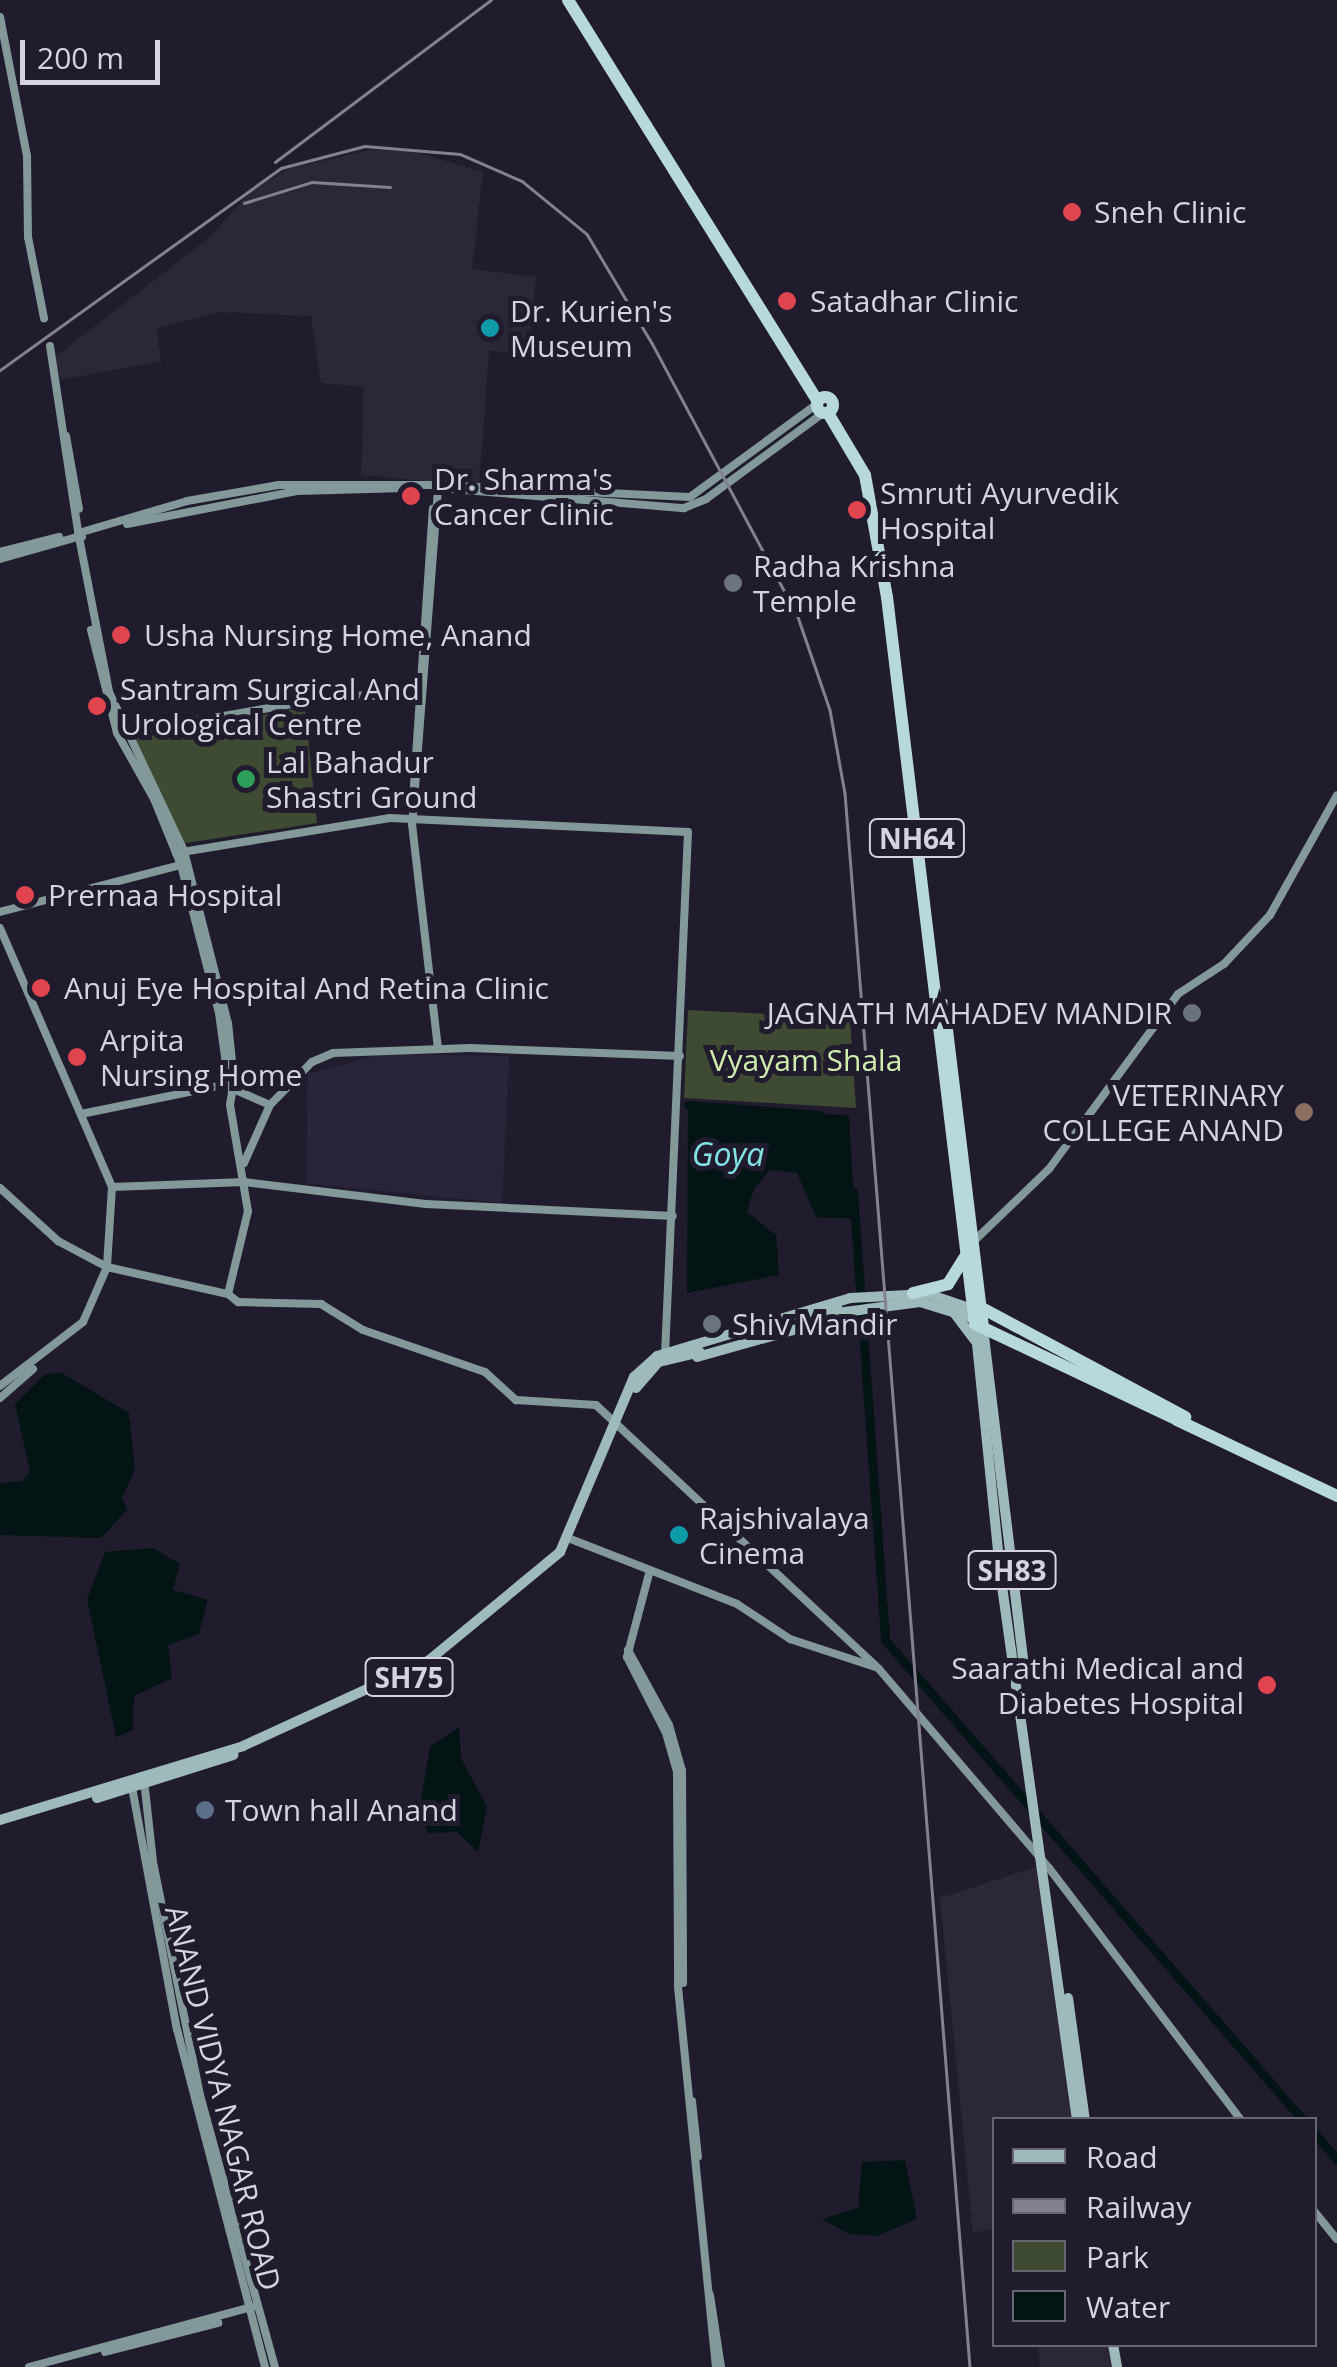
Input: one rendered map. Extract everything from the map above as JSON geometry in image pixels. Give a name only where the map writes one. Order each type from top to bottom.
[{"type":"highway","name":"NH64","points":[[572,0],[823,406],[871,475],[975,1240],[965,1308]]},
{"type":"highway","name":"NH64","points":[[889,588],[939,1027],[965,1308],[979,1326]]},
{"type":"highway","points":[[913,1294],[948,1284],[964,1260],[956,1146],[939,1027]]},
{"type":"highway","points":[[965,1308],[1337,1496]]},
{"type":"highway","points":[[979,1326],[1337,1488]]},
{"type":"main road","points":[[667,1358],[813,1310],[913,1294],[959,1302],[1008,1331]]},
{"type":"main road","points":[[835,1297],[839,1317],[667,1358],[835,1297]]},
{"type":"main road","points":[[813,1310],[899,1302],[965,1308],[1179,1417]]},
{"type":"main road","points":[[965,1308],[978,1350],[1006,1587]]},
{"type":"main road","name":"SH83","points":[[979,1326],[1006,1587],[1039,1812]]},
{"type":"main road","name":"SH83","points":[[979,1326],[1041,1831],[1086,2117]]},
{"type":"main road","name":"SH75","points":[[0,1823],[268,1742],[426,1668],[532,1585],[570,1539],[636,1386],[667,1358]]},
{"type":"main road","name":"SH83","points":[[1046,1864],[1078,2117]]},
{"type":"street","points":[[0,17],[28,156],[28,237],[44,318]]},
{"type":"street","points":[[50,346],[104,697],[180,852]]},
{"type":"street","points":[[0,556],[80,534],[262,496],[350,487],[690,497],[823,406]]},
{"type":"street","points":[[437,488],[412,824],[438,1048]]},
{"type":"street","points":[[80,534],[102,662],[126,733],[180,852],[228,1023],[230,1105],[248,1211],[228,1294]]},
{"type":"street","points":[[126,733],[343,695],[419,697]]},
{"type":"street","points":[[975,1240],[1050,1170],[1178,994],[1224,964],[1270,915],[1337,795]]},
{"type":"street","points":[[180,852],[390,818],[412,824],[688,832],[667,1358]]},
{"type":"street","points":[[0,912],[184,864]]},
{"type":"street","points":[[0,928],[112,1187],[107,1267],[83,1322],[0,1398]]},
{"type":"street","points":[[242,1167],[270,1105],[322,1056],[438,1048],[680,1056]]},
{"type":"street","points":[[81,1114],[231,1086],[270,1105]]},
{"type":"street","points":[[112,1187],[244,1182],[426,1204],[672,1216]]},
{"type":"street","points":[[0,1188],[58,1242],[107,1267],[228,1294],[258,1305],[321,1304],[363,1330],[485,1372],[516,1400],[584,1400],[619,1426],[879,1669],[1046,1864],[1239,2117]]},
{"type":"street","points":[[0,1386],[47,1355]]},
{"type":"street","points":[[570,1539],[737,1604],[790,1639],[879,1669]]},
{"type":"street","points":[[650,1570],[628,1650],[677,1772],[678,1987],[719,2367]]},
{"type":"street","name":"ANAND VIDYA NAGAR ROAD","points":[[137,1782],[200,2095],[255,2309],[265,2367]]},
{"type":"street","points":[[1317,2215],[1337,2239]]},
{"type":"street","points":[[30,2367],[255,2309]]},
{"type":"street","points":[[48,2367],[255,2309]]},
{"type":"street","name":"ANAND VIDYA NAGAR ROAD","points":[[255,2309],[276,2367]]},
{"type":"shaded area","points":[[370,150],[411,151],[483,172],[472,269],[536,277],[528,353],[489,351],[479,486],[361,475],[364,387],[321,383],[311,316],[221,312],[157,328],[161,361],[60,380],[55,357],[209,238],[252,190],[291,168]]},
{"type":"shaded area","points":[[381,1054],[509,1056],[502,1203],[306,1183],[308,1074]]},
{"type":"shaded area","points":[[1042,1865],[1078,2117],[992,2117],[992,2228],[973,2233],[940,1898]]},
{"type":"shaded area","points":[[1038,2347],[1112,2347],[1115,2367],[1040,2367]]},
{"type":"green space","points":[[305,707],[317,823],[180,844],[128,740]]},
{"type":"green space","name":"Vyayam Shala","points":[[688,1010],[850,1018],[856,1108],[684,1098]]},
{"type":"water","name":"Goya","points":[[688,1110],[849,1115],[855,1219],[816,1217],[797,1173],[770,1170],[754,1189],[747,1212],[776,1235],[779,1275],[687,1293]]},
{"type":"water","points":[[60,1372],[129,1413],[135,1469],[122,1498],[127,1510],[101,1538],[0,1535],[0,1483],[22,1481],[30,1472],[15,1404],[44,1375]]},
{"type":"water","points":[[153,1548],[180,1564],[173,1590],[208,1600],[199,1634],[168,1645],[172,1678],[134,1696],[133,1730],[116,1737],[87,1599],[105,1552]]},
{"type":"water","points":[[459,1727],[461,1758],[487,1807],[478,1852],[457,1832],[428,1833],[419,1811],[430,1747]]},
{"type":"water","points":[[905,2160],[917,2219],[877,2236],[849,2234],[822,2219],[858,2208],[862,2162]]},
{"type":"waterway","points":[[688,1105],[820,1115]]},
{"type":"waterway","points":[[853,1191],[885,1640],[1300,2117]]},
{"type":"waterway","points":[[1317,2136],[1337,2159]]},
{"type":"railway","points":[[275,162],[491,0]]},
{"type":"railway","points":[[0,370],[281,168],[365,146],[460,154],[522,181],[587,234],[652,343],[798,617],[830,710],[845,793],[970,2367]]},
{"type":"railway","points":[[244,203],[312,182],[390,187]]},
{"type":"place","name":"Sneh Clinic","points":[[1072,212]]},
{"type":"place","name":"Satadhar Clinic","points":[[787,301]]},
{"type":"place","name":"Dr. Kurien's Museum","points":[[490,328]]},
{"type":"place","name":"Dr. Sharma's Cancer Clinic","points":[[411,496]]},
{"type":"place","name":"Smruti Ayurvedik Hospital","points":[[857,510]]},
{"type":"place","name":"Radha Krishna Temple","points":[[733,583]]},
{"type":"place","name":"Usha Nursing Home, Anand","points":[[121,635]]},
{"type":"place","name":"Santram Surgical And Urological Centre","points":[[97,706]]},
{"type":"place","name":"Lal Bahadur Shastri Ground","points":[[246,779]]},
{"type":"place","name":"Prernaa Hospital","points":[[25,895]]},
{"type":"place","name":"Anuj Eye Hospital And Retina Clinic","points":[[41,988]]},
{"type":"place","name":"JAGNATH MAHADEV MANDIR","points":[[1192,1013]]},
{"type":"place","name":"Arpita Nursing Home","points":[[77,1057]]},
{"type":"place","name":"VETERINARY COLLEGE ANAND","points":[[1304,1112]]},
{"type":"place","name":"Shiv Mandir","points":[[712,1324]]},
{"type":"place","name":"Rajshivalaya Cinema","points":[[679,1535]]},
{"type":"place","name":"Saarathi Medical and Diabetes Hospital","points":[[1267,1685]]},
{"type":"place","name":"Town hall Anand","points":[[205,1810]]}]
